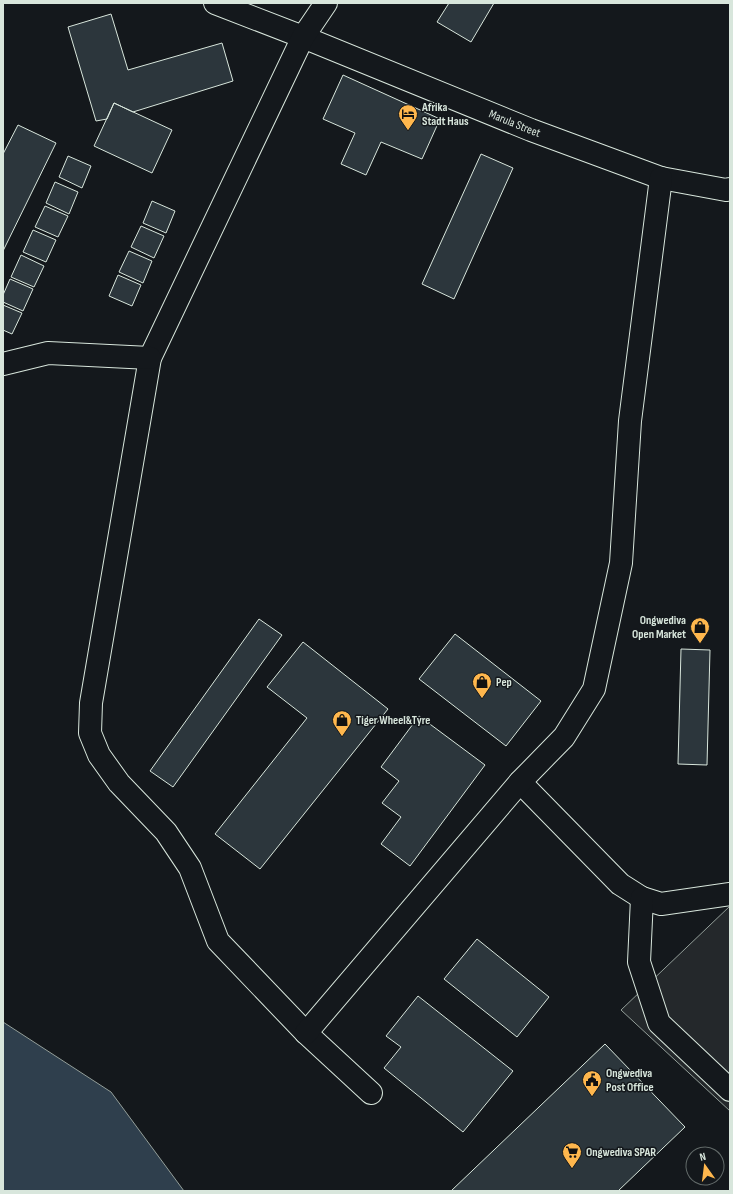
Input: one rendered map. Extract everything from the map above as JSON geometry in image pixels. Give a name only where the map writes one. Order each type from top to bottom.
[{"type":"street","name":"Marula Street","points":[[215,3],[303,37],[531,130],[661,178],[726,190],[730,189]]},
{"type":"street","points":[[326,3],[303,37],[150,358],[92,695],[90,732],[100,755],[119,783],[166,832],[190,868],[218,941],[306,1033],[371,1093]]},
{"type":"street","points":[[306,1033],[520,782],[564,737],[594,689],[621,563],[630,421],[661,178]]},
{"type":"street","points":[[3,364],[48,353],[150,358]]},
{"type":"street","points":[[520,782],[620,884],[642,898],[661,904],[730,894]]},
{"type":"street","points":[[642,898],[639,962],[659,1023],[730,1090]]},
{"type":"shaded area","points":[[730,906],[730,1111],[621,1010]]},
{"type":"water","points":[[3,1022],[111,1092],[184,1191],[3,1191]]},
{"type":"building","points":[[449,3],[494,3],[471,42],[437,22]]},
{"type":"building","points":[[111,14],[128,70],[222,43],[233,81],[133,112],[114,103],[107,119],[96,121],[68,27]]},
{"type":"building","points":[[343,75],[440,119],[422,159],[381,142],[366,175],[341,164],[355,133],[323,119]]},
{"type":"building","points":[[114,103],[172,130],[152,173],[94,146]]},
{"type":"building","points":[[18,125],[56,143],[3,251],[3,154]]},
{"type":"building","points":[[481,154],[513,168],[454,299],[422,284]]},
{"type":"building","points":[[68,156],[91,166],[82,188],[59,177]]},
{"type":"building","points":[[55,182],[78,192],[69,214],[46,203]]},
{"type":"building","points":[[152,201],[175,211],[166,233],[143,223]]},
{"type":"building","points":[[45,206],[68,216],[58,237],[35,227]]},
{"type":"building","points":[[141,226],[164,236],[154,258],[131,247]]},
{"type":"building","points":[[33,230],[56,240],[46,262],[23,252]]},
{"type":"building","points":[[129,251],[152,261],[143,283],[119,272]]},
{"type":"building","points":[[21,255],[44,266],[34,287],[11,277]]},
{"type":"building","points":[[118,275],[141,285],[132,306],[109,296]]},
{"type":"building","points":[[10,279],[33,289],[23,311],[3,302],[3,295]]},
{"type":"building","points":[[3,305],[22,313],[12,334],[3,330]]},
{"type":"building","points":[[259,619],[282,635],[173,787],[150,771]]},
{"type":"building","points":[[455,634],[541,701],[506,746],[419,679]]},
{"type":"building","points":[[303,642],[388,709],[260,869],[215,834],[307,718],[267,687]]},
{"type":"building","points":[[681,649],[710,650],[707,765],[678,764]]},
{"type":"building","points":[[419,716],[485,765],[410,866],[381,844],[401,817],[382,803],[399,781],[381,767]]},
{"type":"building","points":[[477,939],[549,997],[517,1037],[444,979]]},
{"type":"building","points":[[418,996],[513,1071],[463,1132],[384,1068],[401,1047],[386,1036]]},
{"type":"building","points":[[605,1044],[685,1127],[618,1191],[451,1191]]},
{"type":"place","name":"Afrika Stadt Haus","points":[[408,131]]},
{"type":"place","name":"Ongwediva Open Market","points":[[700,644]]},
{"type":"place","name":"Pep","points":[[482,699]]},
{"type":"place","name":"Tiger Wheel&Tyre","points":[[342,737]]},
{"type":"place","name":"Ongwediva Post Office","points":[[592,1097]]},
{"type":"place","name":"Ongwediva SPAR","points":[[572,1169]]}]
